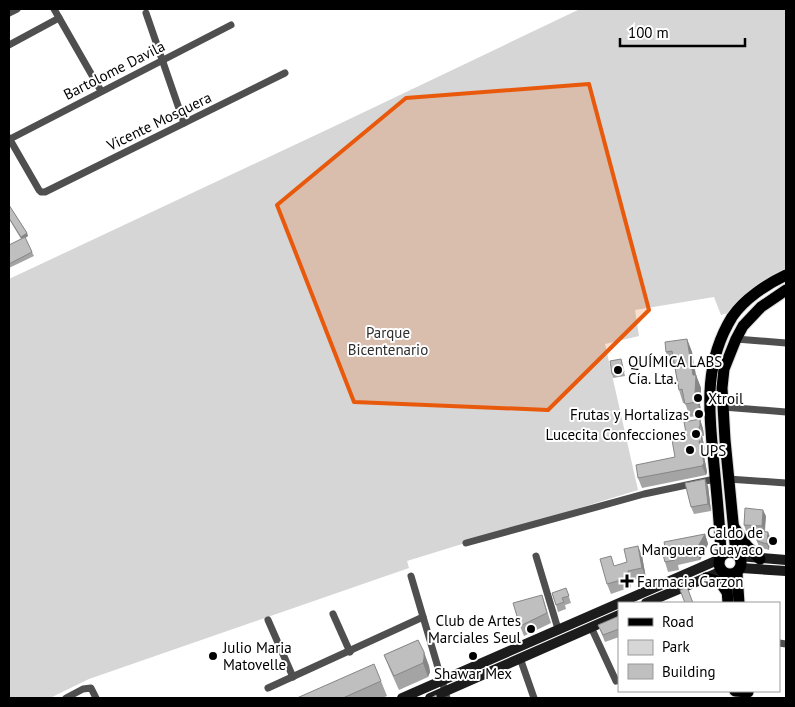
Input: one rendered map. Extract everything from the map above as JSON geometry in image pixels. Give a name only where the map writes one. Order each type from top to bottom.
[{"type":"main road","points":[[739,602],[731,571],[719,565],[721,557],[709,403],[710,381],[713,363],[722,338],[733,316],[753,295],[786,275]]},
{"type":"main road","points":[[728,598],[731,571],[741,560],[732,523],[728,479],[723,407],[724,368],[743,326],[761,307],[786,290]]},
{"type":"main road","points":[[712,442],[725,440]]},
{"type":"main road","points":[[732,523],[738,535],[760,558]]},
{"type":"main road","points":[[619,602],[721,557],[728,552],[760,558],[786,560]]},
{"type":"main road","points":[[648,602],[706,578],[731,571],[786,571]]},
{"type":"main road","points":[[706,578],[718,581],[723,585],[728,598]]},
{"type":"main road","points":[[402,698],[618,602]]},
{"type":"main road","points":[[430,698],[446,695],[520,658],[618,615]]},
{"type":"street","points":[[9,13],[17,9]]},
{"type":"street","points":[[54,9],[101,91]]},
{"type":"street","points":[[146,13],[184,124]]},
{"type":"street","points":[[9,45],[59,18]]},
{"type":"street","name":"Bartolome Davila","points":[[9,138],[231,25]]},
{"type":"street","name":"Vicente Mosquera","points":[[9,138],[39,190],[45,192],[285,73]]},
{"type":"street","points":[[736,339],[786,342]]},
{"type":"street","points":[[723,407],[786,412]]},
{"type":"street","points":[[466,544],[644,494],[715,479]]},
{"type":"street","points":[[728,479],[786,483]]},
{"type":"street","points":[[536,556],[558,629]]},
{"type":"street","points":[[411,576],[446,695]]},
{"type":"street","points":[[333,614],[350,652]]},
{"type":"street","points":[[268,688],[423,618]]},
{"type":"street","points":[[268,620],[293,677]]},
{"type":"street","points":[[591,626],[616,681]]},
{"type":"street","points":[[520,658],[534,698]]},
{"type":"street","points":[[66,698],[91,688],[96,698]]},
{"type":"highlighted area","points":[[589,84],[649,310],[548,410],[354,402],[277,205],[406,98]]},
{"type":"green space","name":"Parque Bicentenario","points":[[580,9],[786,9],[786,272],[728,313],[721,315],[714,297],[635,310],[639,336],[605,344],[638,490],[407,561],[409,568],[89,679],[50,698],[9,698],[9,279]]},
{"type":"building","points":[[9,205],[27,233],[21,237],[9,218]]},
{"type":"building","points":[[25,237],[32,252],[9,264],[9,245]]},
{"type":"building","points":[[687,339],[693,375],[696,375],[695,392],[697,402],[685,404],[682,389],[679,390],[672,351],[666,352],[665,342]]},
{"type":"building","name":"QUÍMICA LABS Cía. Lta.","points":[[621,359],[624,372],[612,374],[610,361]]},
{"type":"building","points":[[700,419],[699,427],[702,441],[699,441],[704,463],[702,466],[638,478],[636,465],[675,457],[672,440],[687,438],[684,422]]},
{"type":"building","points":[[705,479],[708,504],[691,507],[685,483]]},
{"type":"building","points":[[745,508],[763,510],[762,526],[744,525]]},
{"type":"building","points":[[758,531],[768,532],[767,544],[757,541]]},
{"type":"building","points":[[705,534],[696,550],[674,555],[675,560],[665,562],[662,551],[666,551],[664,542]]},
{"type":"building","points":[[638,546],[642,568],[628,571],[628,578],[607,584],[600,559],[611,556],[614,566],[627,562],[624,549]]},
{"type":"building","points":[[687,587],[693,602],[685,602],[680,590]]},
{"type":"building","points":[[566,588],[569,596],[562,598],[564,602],[556,605],[552,593]]},
{"type":"building","points":[[542,595],[547,613],[520,626],[513,603]]},
{"type":"building","points":[[618,616],[618,629],[603,635],[598,625]]},
{"type":"building","points":[[418,640],[424,652],[423,663],[394,676],[384,655]]},
{"type":"building","points":[[374,664],[381,681],[343,698],[297,698]]},
{"type":"place","name":"QUÍMICA LABS Cía. Lta.","points":[[618,370]]},
{"type":"place","name":"Xtroil","points":[[698,398]]},
{"type":"place","name":"Frutas y Hortalizas","points":[[699,414]]},
{"type":"place","name":"Lucecita Confecciones","points":[[696,434]]},
{"type":"place","name":"UPS","points":[[690,450]]},
{"type":"place","name":"Caldo de Manguera Guayaco","points":[[773,541]]},
{"type":"place","name":"Farmacia Garzon","points":[[627,581]]},
{"type":"place","name":"Club de Artes Marciales Seul","points":[[531,629]]},
{"type":"place","name":"Julio Maria Matovelle","points":[[213,656]]},
{"type":"place","name":"Shawar Mex","points":[[473,656]]}]
